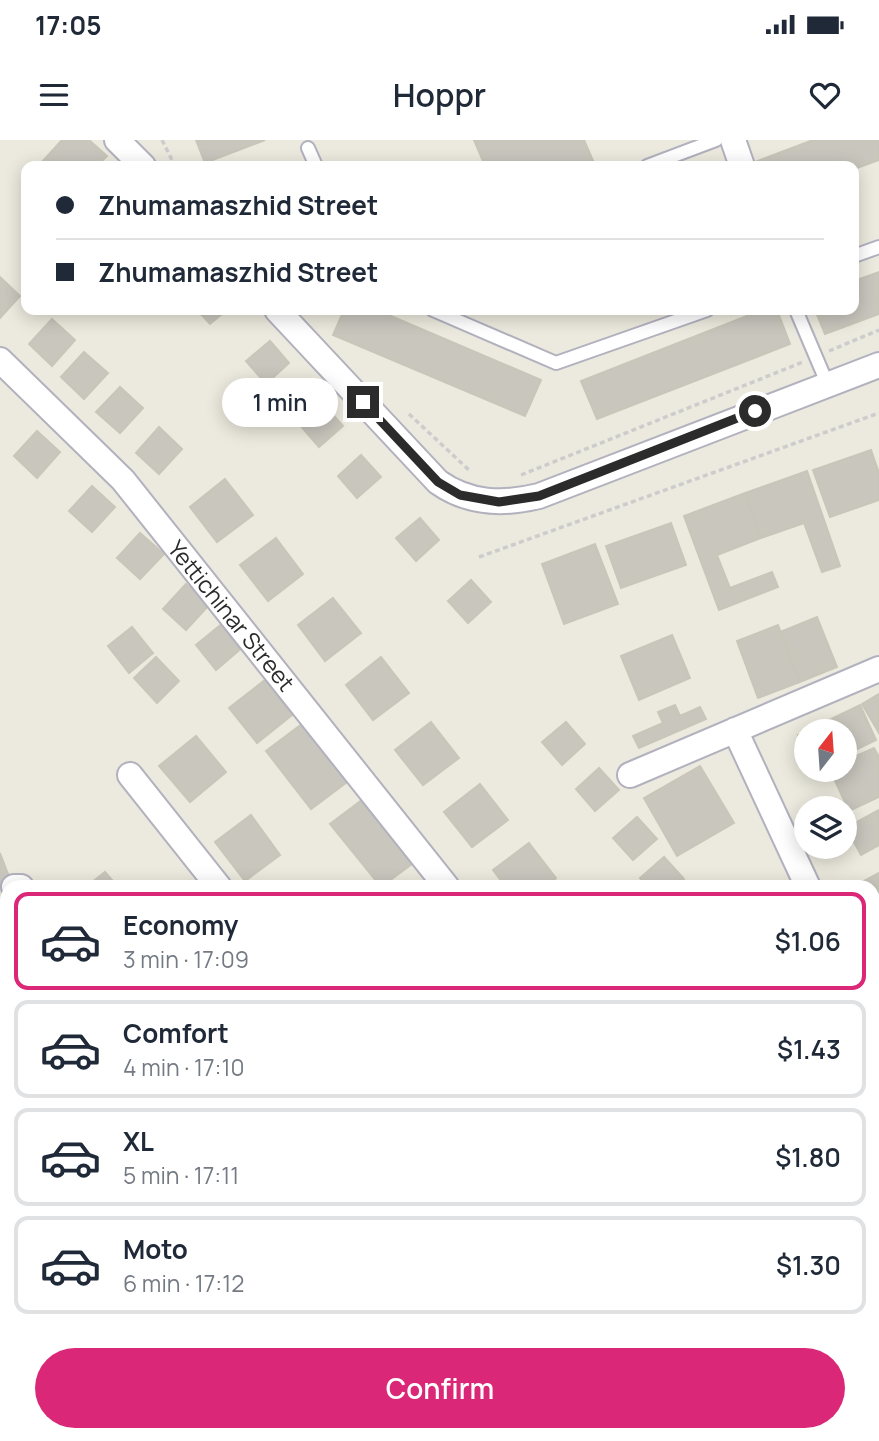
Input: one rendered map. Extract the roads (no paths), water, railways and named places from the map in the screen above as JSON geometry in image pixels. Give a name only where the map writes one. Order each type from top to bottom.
[{"type":"street","points":[[117,140],[140,161]]},
{"type":"street","points":[[733,140],[740,161]]},
{"type":"street","points":[[282,315],[438,482],[460,495],[485,501],[512,502],[539,496],[879,365]]},
{"type":"street","name":"Yettichinаr Street","points":[[0,360],[123,480],[441,880]]},
{"type":"street","points":[[630,775],[879,669]]},
{"type":"street","points":[[735,730],[805,880]]},
{"type":"street","points":[[130,775],[213,880]]},
{"type":"lane","points":[[137,140],[143,161]]},
{"type":"lane","points":[[660,161],[716,140]]},
{"type":"lane","points":[[308,148],[314,161]]},
{"type":"lane","points":[[859,254],[879,247]]},
{"type":"lane","points":[[445,315],[556,363],[693,315]]},
{"type":"lane","points":[[798,315],[827,383]]}]
